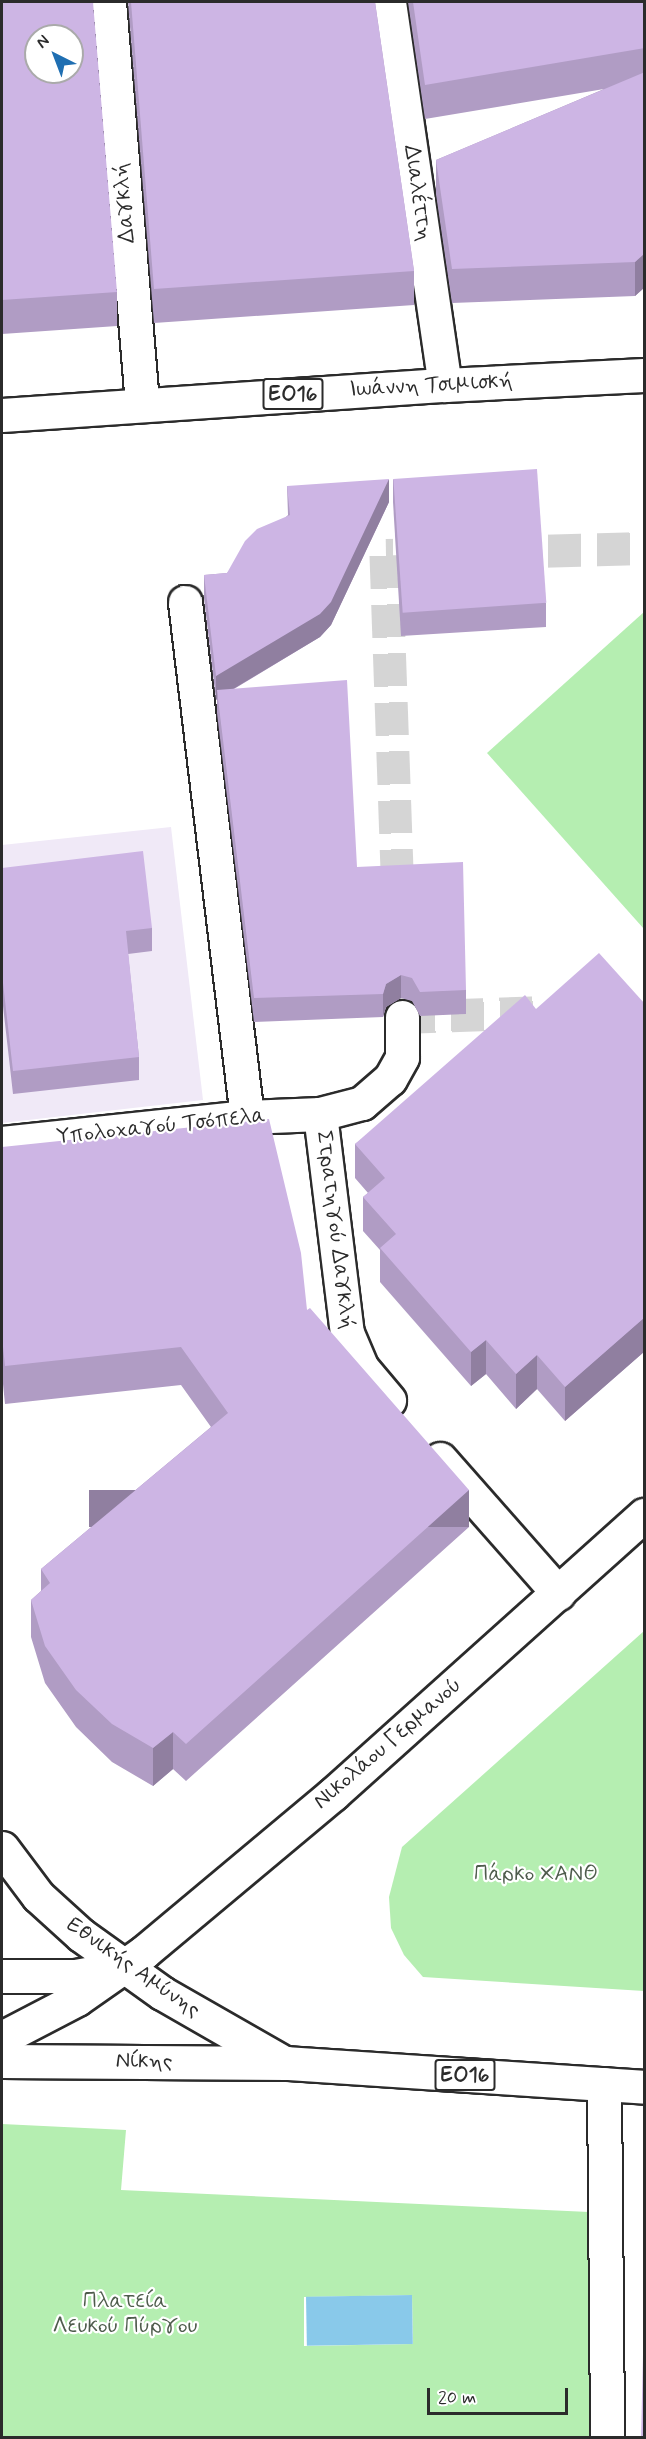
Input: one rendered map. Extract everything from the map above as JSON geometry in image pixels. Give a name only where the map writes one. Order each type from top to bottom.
[{"type":"main road","name":"Δαγκλή","points":[[109,2],[142,404]]},
{"type":"main road","name":"Διαλέττη","points":[[389,2],[445,385]]},
{"type":"main road","name":"Ιωάννη Τσιμισκή","points":[[2,415],[640,371]]},
{"type":"main road","points":[[185,602],[247,1117]]},
{"type":"main road","name":"Υπολοχαγού Τσόπελα","points":[[2,1143],[247,1117],[320,1114],[362,1103],[390,1079],[402,1057],[402,1017]]},
{"type":"main road","name":"Στρατηγού Δαγκλή","points":[[320,1114],[346,1333],[362,1368],[558,1593]]},
{"type":"main road","name":"Νικολάου Γερμανού","points":[[2,2038],[77,1999],[125,1966],[333,1794],[645,1515]]},
{"type":"main road","name":"Εθνικής Αμύνης","points":[[2,1848],[47,1904],[125,1966],[213,2024],[286,2063]]},
{"type":"main road","points":[[2,1976],[75,1976],[125,1966]]},
{"type":"main road","name":"Νίκης","points":[[2,2061],[286,2063]]},
{"type":"main road","name":"ΕΟ16","points":[[286,2063],[645,2087]]},
{"type":"main road","points":[[604,2084],[607,2438]]},
{"type":"shaded area","points":[[171,827],[203,1100],[2,1123],[2,845]]},
{"type":"green space","points":[[644,612],[644,929],[487,753]]},
{"type":"green space","name":"Πάρκο ΧΑΝΘ","points":[[644,1631],[644,1991],[423,1977],[404,1955],[391,1928],[389,1897],[402,1847]]},
{"type":"green space","name":"Πλατεία Λευκού Πύργου","points":[[2,2124],[126,2130],[121,2190],[589,2212],[594,2437],[2,2438]],"holes":[[[412,2295],[413,2344],[304,2346],[304,2297]]]},
{"type":"water","points":[[412,2295],[413,2344],[307,2346],[306,2297]]},
{"type":"building","points":[[2,2],[93,2],[117,292],[2,300]]},
{"type":"building","points":[[131,2],[375,2],[414,271],[154,289]]},
{"type":"building","points":[[413,2],[645,2],[645,48],[425,85]]},
{"type":"building","points":[[645,72],[645,253],[635,262],[452,269],[436,160]]},
{"type":"building","points":[[537,469],[546,603],[403,613],[393,479]]},
{"type":"building","points":[[389,479],[331,602],[320,614],[216,676],[204,575],[227,573],[245,541],[257,529],[290,515],[287,486]]},
{"type":"building","points":[[347,680],[357,867],[463,862],[466,990],[420,992],[412,978],[401,975],[386,984],[383,994],[254,998],[217,690]]},
{"type":"building","points":[[143,851],[152,928],[126,931],[139,1057],[13,1071],[2,983],[2,868]]},
{"type":"building","points":[[599,953],[645,1004],[645,1317],[565,1387],[537,1355],[516,1374],[486,1340],[471,1352],[380,1248],[396,1234],[363,1197],[385,1178],[355,1144],[525,995],[536,1009]]},
{"type":"building","points":[[269,1119],[301,1253],[307,1310],[310,1308],[469,1490],[186,1744],[173,1732],[153,1748],[112,1724],[76,1690],[45,1646],[31,1600],[50,1583],[41,1569],[228,1413],[181,1347],[5,1366],[2,1337],[2,1147]]},
{"type":"building","points":[[645,2271],[645,2438],[641,2438]]},
{"type":"tunnel","points":[[499,552],[644,548]]},
{"type":"tunnel","points":[[442,554],[386,555],[402,1017],[547,1012]]}]
